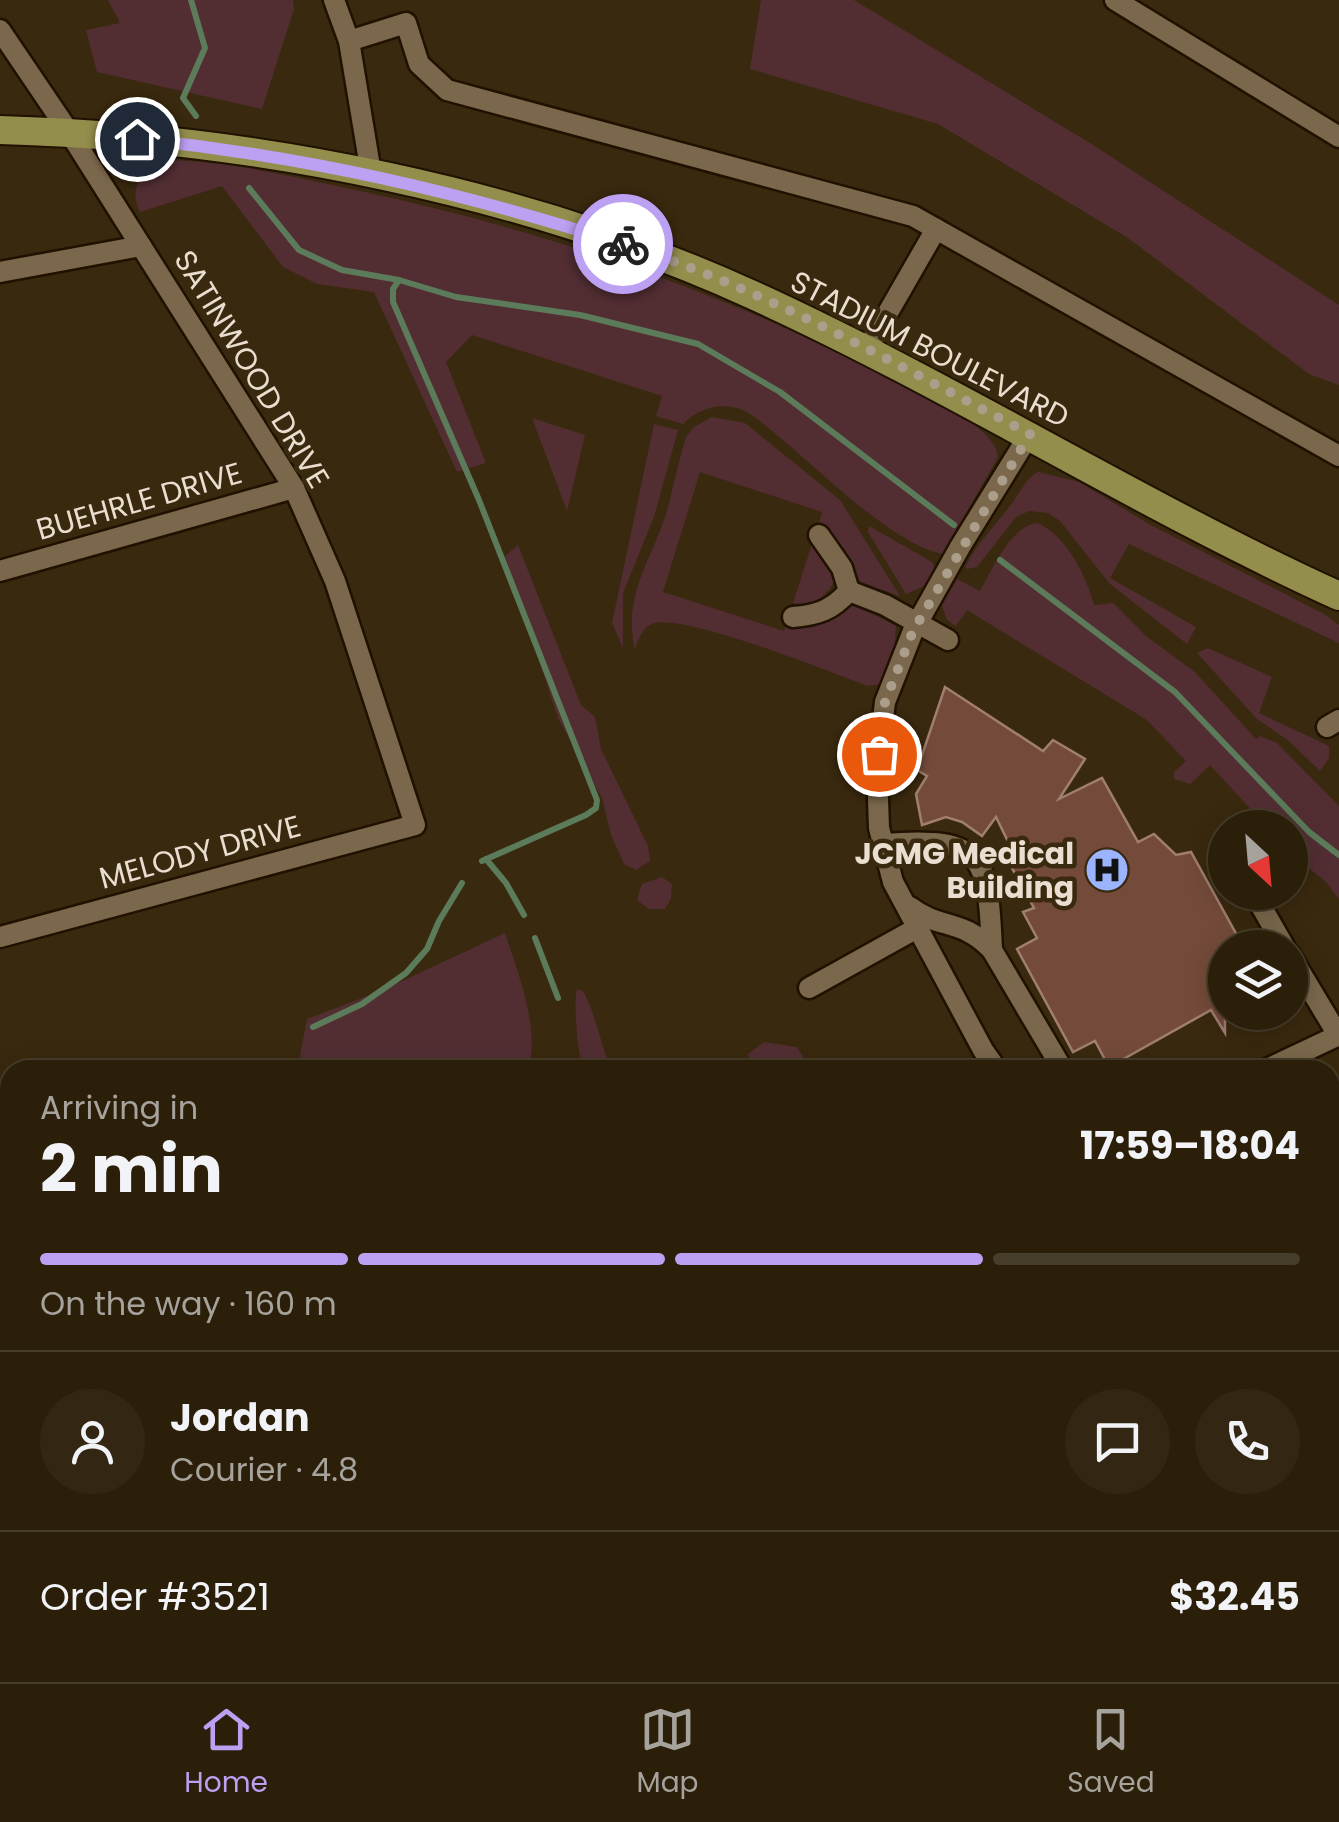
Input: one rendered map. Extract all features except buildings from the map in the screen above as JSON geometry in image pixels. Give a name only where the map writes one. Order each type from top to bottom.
[{"type":"main road","name":"STADIUM BOULEVARD","points":[[0,130],[69,132],[238,150],[371,174],[514,209],[634,247],[751,294],[867,349],[1030,434],[1180,520],[1339,596]]},
{"type":"street","points":[[334,0],[349,41],[371,174]]},
{"type":"street","points":[[1115,0],[1339,137]]},
{"type":"street","points":[[349,41],[406,23],[419,64],[447,90],[912,216],[1339,456]]},
{"type":"street","name":"SATINWOOD DRIVE","points":[[0,30],[294,488],[334,582],[415,826]]},
{"type":"street","points":[[867,349],[936,229]]},
{"type":"street","points":[[0,272],[141,246]]},
{"type":"street","points":[[990,1060],[892,882],[883,844],[877,770],[885,702],[918,622],[1030,434]]},
{"type":"street","name":"BUEHRLE DRIVE","points":[[0,572],[294,488]]},
{"type":"street","points":[[819,535],[842,568],[848,591]]},
{"type":"street","points":[[848,591],[948,640]]},
{"type":"street","points":[[793,617],[819,614],[836,606],[848,591]]},
{"type":"street","name":"MELODY DRIVE","points":[[0,936],[415,826]]},
{"type":"street","points":[[883,844],[944,842],[977,859],[988,888],[992,950]]},
{"type":"street","points":[[904,902],[930,920],[976,933],[992,950],[1057,1060]]},
{"type":"street","points":[[809,988],[919,927]]},
{"type":"street","points":[[1286,1060],[1339,1035],[1308,984]]},
{"type":"shaded area","points":[[108,0],[293,0],[294,9],[262,109],[97,72],[86,30],[120,23]]},
{"type":"shaded area","points":[[761,0],[854,0],[1090,143],[1339,305],[1339,385],[1309,374],[1128,238],[938,124],[750,69]]},
{"type":"shaded area","points":[[164,160],[265,171],[413,203],[509,228],[649,273],[777,325],[932,399],[984,433],[998,457],[943,554],[879,521],[745,411],[716,407],[695,414],[683,424],[656,416],[662,396],[472,335],[446,362],[486,463],[457,472],[374,292],[317,284],[283,267],[222,186],[140,212],[135,196],[139,181]]},
{"type":"shaded area","points":[[712,417],[745,423],[840,500],[900,596],[860,582],[845,550],[819,523],[822,512],[700,472],[663,592],[784,631],[787,623],[835,614],[855,604],[896,626],[895,645],[881,684],[868,686],[723,634],[668,622],[649,626],[635,649],[635,596],[666,514],[686,437],[694,427]]},
{"type":"shaded area","points":[[532,418],[585,435],[567,511]]},
{"type":"shaded area","points":[[654,424],[678,430],[654,517],[623,593],[623,648],[612,623]]},
{"type":"shaded area","points":[[1038,472],[1079,482],[1149,524],[1326,615],[1339,625],[1339,643],[1129,544],[1110,578],[1196,627],[1187,644],[1110,584],[1060,521],[1048,513],[1029,511],[1016,517],[977,567],[967,569],[981,542]]},
{"type":"shaded area","points":[[1038,523],[1058,538],[1074,558],[1094,605],[1113,603],[1146,636],[1195,672],[1256,739],[1260,736],[1277,743],[1339,806],[1339,899],[1308,868],[1308,810],[1251,810],[1210,765],[1190,784],[1174,779],[1174,772],[1186,761],[1147,720],[967,610],[956,626],[947,620],[942,605],[957,579],[980,591],[1011,540]]},
{"type":"shaded area","points":[[869,526],[932,562],[935,567],[924,586],[906,594],[868,532]]},
{"type":"shaded area","points":[[812,544],[819,546],[834,581],[818,600],[793,603]]},
{"type":"shaded area","points":[[518,545],[581,705],[595,717],[601,749],[648,846],[650,861],[636,870],[624,864],[611,835],[602,798],[558,718],[505,556]]},
{"type":"shaded area","points":[[1208,648],[1272,677],[1259,713],[1329,746],[1329,758],[1320,771],[1289,741],[1257,719],[1197,653]]},
{"type":"shaded area","points":[[662,877],[672,884],[671,899],[665,909],[649,909],[637,900],[642,884]]},
{"type":"shaded area","points":[[505,933],[529,1018],[530,1060],[299,1060],[307,1019],[383,990]]},
{"type":"shaded area","points":[[577,989],[587,999],[608,1060],[581,1060]]},
{"type":"shaded area","points":[[764,1042],[797,1047],[805,1060],[750,1060],[748,1054]]},
{"type":"waterway","points":[[191,0],[205,48],[183,98],[196,116]]},
{"type":"waterway","points":[[249,188],[299,250],[342,270],[399,280],[456,297],[580,315],[698,344],[780,392],[954,525]]},
{"type":"waterway","points":[[399,280],[393,289],[393,302],[479,500],[597,800],[596,808],[586,815],[482,861]]},
{"type":"waterway","points":[[1000,560],[1175,692],[1309,832],[1339,855]]},
{"type":"waterway","points":[[486,859],[506,883],[524,915]]},
{"type":"waterway","points":[[313,1027],[362,1004],[406,973],[427,949],[462,883]]},
{"type":"waterway","points":[[535,938],[558,998]]},
{"type":"way so far","points":[[623,244],[751,294],[1030,434],[913,631],[885,702],[879,754]]},
{"type":"place","name":"JCMG Medical Building","points":[[1107,870]]},
{"type":"route","points":[[137,139],[238,150],[371,174],[514,209],[623,244]]}]
